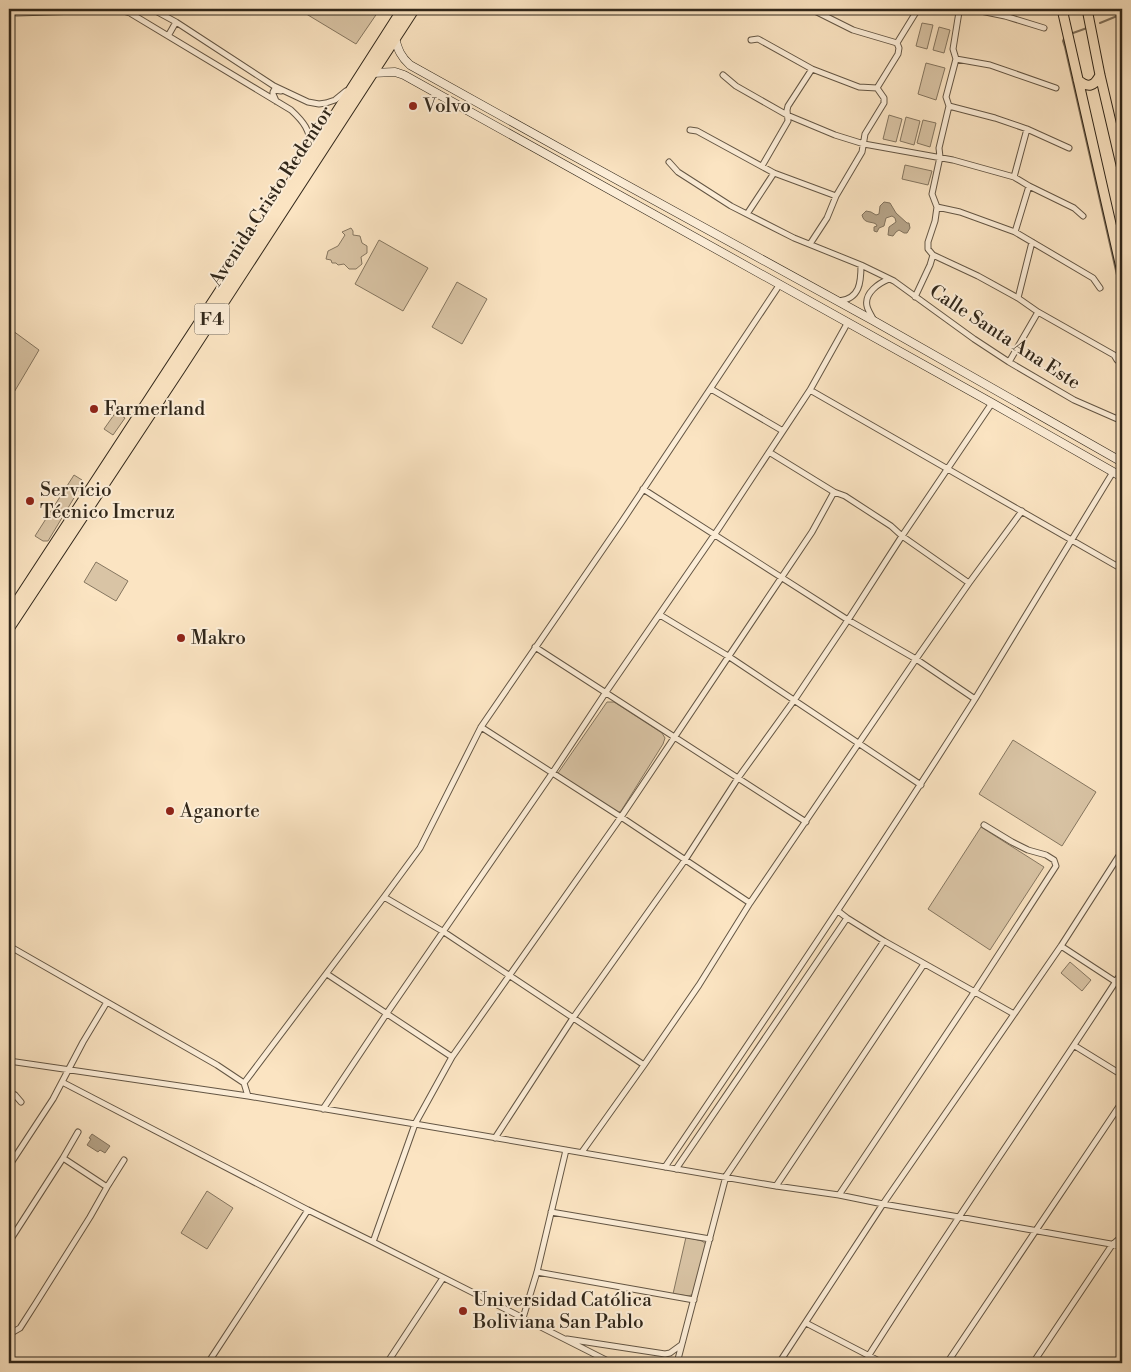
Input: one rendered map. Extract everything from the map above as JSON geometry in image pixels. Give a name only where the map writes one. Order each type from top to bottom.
[{"type":"highway","name":"Avenida Cristo Redentor","points":[[9,614],[403,9]]},
{"type":"highway","name":"Avenida Cristo Redentor","points":[[9,628],[414,9]]},
{"type":"main road","points":[[1062,9],[1122,272]]},
{"type":"main road","points":[[1087,9],[1122,169]]},
{"type":"main road","points":[[395,38],[402,58],[410,65],[797,278],[1122,462]]},
{"type":"main road","points":[[404,75],[410,65]]},
{"type":"main road","points":[[372,73],[395,72],[404,75],[1122,477]]},
{"type":"main road","points":[[1078,80],[1085,85],[1092,85],[1100,75]]},
{"type":"main road","points":[[1082,99],[1093,90],[1105,94]]},
{"type":"main road","points":[[622,196],[627,185]]},
{"type":"main road","points":[[790,290],[797,278]]},
{"type":"main road","points":[[904,354],[911,343]]},
{"type":"street","points":[[152,9],[176,22],[281,91],[308,102],[319,104],[335,100],[353,87]]},
{"type":"street","points":[[811,9],[853,30],[897,43]]},
{"type":"street","points":[[897,43],[918,9]]},
{"type":"street","points":[[945,9],[960,12],[971,9],[1044,28]]},
{"type":"street","points":[[9,12],[122,10],[130,13],[291,110],[302,121],[310,135],[311,152]]},
{"type":"street","points":[[960,12],[953,49],[956,59],[946,94],[948,106],[932,194],[937,207],[928,249],[932,255],[978,276],[1018,298],[1038,312],[1114,355],[1117,360]]},
{"type":"street","points":[[168,36],[176,22]]},
{"type":"street","points":[[751,40],[758,39],[812,69],[859,87],[877,88]]},
{"type":"street","points":[[877,88],[898,54],[899,48],[897,43]]},
{"type":"street","points":[[956,59],[990,66],[1056,88]]},
{"type":"street","points":[[762,166],[788,121],[788,106],[812,69]]},
{"type":"street","points":[[722,75],[736,86],[787,115],[834,135],[864,144],[940,157],[1014,177],[1074,208],[1083,216]]},
{"type":"street","points":[[259,90],[265,88],[264,80]]},
{"type":"street","points":[[810,244],[827,218],[836,196],[862,152],[865,134],[884,103],[884,98],[877,88]]},
{"type":"street","points":[[276,101],[273,94],[274,90],[281,91]]},
{"type":"street","points":[[948,106],[995,118],[1027,129],[1069,148]]},
{"type":"street","points":[[1014,177],[1027,129]]},
{"type":"street","points":[[690,130],[697,131],[774,173],[836,196]]},
{"type":"street","name":"Calle Santa Ana Este","points":[[669,162],[678,172],[731,206],[794,238],[861,265],[894,281],[1009,362],[1074,400],[1122,421]]},
{"type":"street","points":[[747,214],[774,173]]},
{"type":"street","points":[[1015,232],[1029,186]]},
{"type":"street","points":[[937,207],[960,212],[1015,232],[1093,278],[1100,288]]},
{"type":"street","points":[[1018,298],[1032,242]]},
{"type":"street","points":[[915,296],[930,265],[932,255]]},
{"type":"street","points":[[839,302],[847,301],[858,290],[861,278],[861,265]]},
{"type":"street","points":[[874,321],[867,307],[867,300],[874,288],[889,279]]},
{"type":"street","points":[[244,1083],[420,848],[481,727],[644,489],[780,284]]},
{"type":"street","points":[[1009,362],[1038,312]]},
{"type":"street","points":[[323,1109],[715,534],[810,390],[848,322]]},
{"type":"street","points":[[711,389],[783,431]]},
{"type":"street","points":[[810,390],[1122,569]]},
{"type":"street","points":[[495,1138],[573,1018],[684,860],[738,778],[848,620],[946,469],[992,403]]},
{"type":"street","points":[[769,452],[891,526],[902,536],[969,583]]},
{"type":"street","points":[[665,1167],[921,785],[1113,472]]},
{"type":"street","points":[[644,489],[848,620],[916,659],[975,699]]},
{"type":"street","points":[[373,1242],[415,1124],[452,1057],[621,817],[673,737],[782,578],[812,532],[834,492]]},
{"type":"street","points":[[582,1152],[699,985],[750,903],[858,743],[969,583],[1022,511]]},
{"type":"street","points":[[660,615],[728,656],[921,785]]},
{"type":"street","points":[[535,647],[806,822]]},
{"type":"street","points":[[481,727],[553,772],[750,903]]},
{"type":"street","points":[[839,1195],[1056,866],[1054,860],[1046,855],[1028,850],[984,825]]},
{"type":"street","points":[[779,1363],[883,1204],[1061,946],[1122,851]]},
{"type":"street","points":[[384,898],[444,932],[644,1065]]},
{"type":"street","points":[[838,911],[884,941],[1014,1014]]},
{"type":"street","points":[[676,1169],[847,918]]},
{"type":"street","points":[[677,1363],[726,1176],[884,941]]},
{"type":"street","points":[[9,946],[218,1065],[244,1083],[248,1096]]},
{"type":"street","points":[[1061,946],[1116,982]]},
{"type":"street","points":[[776,1186],[924,964]]},
{"type":"street","points":[[864,1363],[959,1217],[1075,1046],[1122,972]]},
{"type":"street","points":[[327,974],[452,1057]]},
{"type":"street","points":[[9,1166],[53,1099],[83,1042],[107,1002]]},
{"type":"street","points":[[1075,1046],[1122,1075]]},
{"type":"street","points":[[9,1061],[248,1096],[776,1186],[839,1195],[1122,1246]]},
{"type":"street","points":[[62,1082],[308,1210],[612,1363]]},
{"type":"street","points":[[9,1092],[21,1102]]},
{"type":"street","points":[[948,1363],[1122,1102]]},
{"type":"street","points":[[9,1242],[78,1132]]},
{"type":"street","points":[[523,1318],[566,1150]]},
{"type":"street","points":[[62,1158],[107,1187]]},
{"type":"street","points":[[9,1332],[20,1328],[124,1160]]},
{"type":"street","points":[[208,1363],[308,1210]]},
{"type":"street","points":[[551,1212],[710,1239]]},
{"type":"street","points":[[1034,1363],[1112,1245],[1122,1236]]},
{"type":"street","points":[[536,1272],[694,1300]]},
{"type":"street","points":[[387,1363],[443,1278]]},
{"type":"street","points":[[806,1323],[883,1363]]},
{"type":"street","points":[[562,1338],[665,1354],[670,1353],[681,1345]]},
{"type":"street","points":[[1116,1363],[1122,1354]]},
{"type":"shaded area","points":[[298,9],[380,9],[356,44]]},
{"type":"shaded area","points":[[922,23],[933,25],[927,49],[916,46]]},
{"type":"shaded area","points":[[939,27],[950,30],[944,53],[933,50]]},
{"type":"shaded area","points":[[926,63],[945,68],[936,100],[918,94]]},
{"type":"shaded area","points":[[889,115],[902,119],[896,142],[883,139]]},
{"type":"shaded area","points":[[906,117],[920,121],[914,145],[900,141]]},
{"type":"shaded area","points":[[923,120],[936,123],[930,147],[917,143]]},
{"type":"shaded area","points":[[905,165],[932,171],[928,185],[902,179]]},
{"type":"shaded area","points":[[884,202],[890,203],[896,213],[909,223],[910,228],[907,233],[899,230],[893,236],[888,235],[889,227],[896,222],[892,216],[886,218],[884,226],[879,228],[877,232],[874,231],[874,227],[877,226],[876,224],[864,220],[862,215],[866,211],[876,215],[879,214],[880,206]]},
{"type":"shaded area","points":[[351,228],[353,235],[360,236],[362,243],[367,246],[367,253],[361,257],[362,264],[356,269],[349,269],[344,264],[338,265],[326,259],[328,251],[338,246],[345,235],[342,232]]},
{"type":"shaded area","points":[[379,240],[428,268],[403,311],[355,284]]},
{"type":"shaded area","points":[[457,282],[487,299],[462,344],[432,327]]},
{"type":"shaded area","points":[[9,328],[39,350],[13,394],[9,391]]},
{"type":"shaded area","points":[[116,412],[125,418],[113,435],[104,429]]},
{"type":"shaded area","points":[[74,475],[82,480],[83,483],[48,541],[43,541],[35,536]]},
{"type":"shaded area","points":[[96,562],[128,581],[116,601],[84,582]]},
{"type":"shaded area","points":[[607,702],[614,702],[662,733],[665,738],[621,811],[617,813],[558,773]]},
{"type":"shaded area","points":[[1013,740],[1096,792],[1062,846],[979,794]]},
{"type":"shaded area","points":[[981,827],[1044,867],[990,950],[928,909]]},
{"type":"shaded area","points":[[1070,962],[1091,980],[1082,991],[1061,973]]},
{"type":"shaded area","points":[[92,1134],[110,1146],[105,1153],[100,1150],[98,1152],[87,1145]]},
{"type":"shaded area","points":[[207,1191],[233,1208],[207,1249],[181,1233]]},
{"type":"shaded area","points":[[686,1237],[702,1241],[706,1244],[693,1294],[689,1296],[673,1294]]},
{"type":"waterway","points":[[1100,23],[1122,14]]},
{"type":"waterway","points":[[1073,33],[1087,28]]},
{"type":"waterway","points":[[1065,36],[1063,41],[1122,297]]},
{"type":"place","name":"Volvo","points":[[413,106]]},
{"type":"place","name":"Farmerland","points":[[94,409]]},
{"type":"place","name":"Servicio Técnico Imcruz","points":[[30,501]]},
{"type":"place","name":"Makro","points":[[181,638]]},
{"type":"place","name":"Aganorte","points":[[170,811]]},
{"type":"place","name":"Universidad Católica Boliviana San Pablo","points":[[463,1311]]}]
